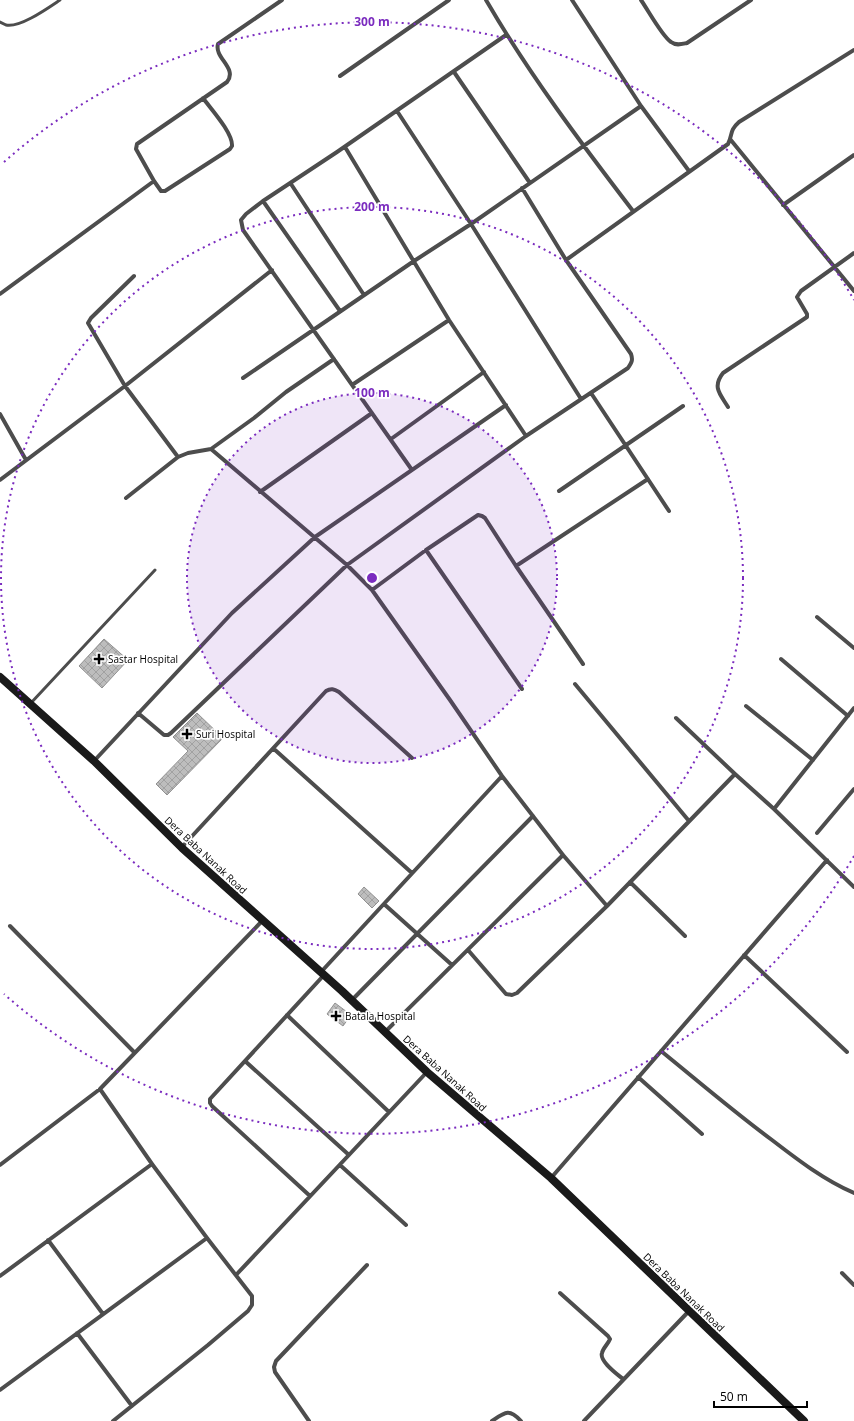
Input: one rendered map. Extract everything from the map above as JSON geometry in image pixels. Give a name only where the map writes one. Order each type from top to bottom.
[{"type":"main road","name":"Dera Baba Nanak Road","points":[[0,677],[94,761],[182,848],[323,973],[427,1072],[551,1178],[804,1421]]},
{"type":"street","points":[[203,98],[232,140],[232,146],[230,149],[165,191],[161,191],[136,149],[137,144],[203,98],[227,82],[230,77],[230,72],[217,48],[218,44],[282,0]]},
{"type":"street","points":[[340,76],[449,0]]},
{"type":"street","points":[[486,0],[506,35],[583,146],[633,211]]},
{"type":"street","points":[[572,0],[641,106],[689,171]]},
{"type":"street","points":[[641,0],[661,30],[671,42],[676,44],[687,43],[750,0]]},
{"type":"street","points":[[412,470],[243,230],[241,225],[243,216],[506,35]]},
{"type":"street","points":[[566,260],[728,144],[733,127],[739,122],[854,50]]},
{"type":"street","points":[[454,72],[530,183]]},
{"type":"street","points":[[243,378],[414,261],[471,224],[641,106]]},
{"type":"street","points":[[397,111],[471,224],[581,399]]},
{"type":"street","points":[[730,139],[854,291]]},
{"type":"street","points":[[345,147],[449,320],[526,436]]},
{"type":"street","points":[[783,205],[854,155]]},
{"type":"street","points":[[0,294],[154,181]]},
{"type":"street","points":[[291,184],[364,295]]},
{"type":"street","points":[[138,714],[164,735],[171,733],[347,565],[526,436],[628,368],[632,363],[633,359],[630,354],[566,260],[522,188]]},
{"type":"street","points":[[263,202],[340,311]]},
{"type":"street","points":[[728,407],[719,394],[717,386],[718,379],[723,373],[807,317],[807,314],[797,297],[798,294],[854,253]]},
{"type":"street","points":[[0,480],[124,386],[272,270]]},
{"type":"street","points":[[134,276],[90,318],[88,323],[124,386],[178,457]]},
{"type":"street","points":[[352,385],[449,320]]},
{"type":"street","points":[[126,498],[178,457],[188,453],[211,449],[254,418],[286,392],[334,359]]},
{"type":"street","points":[[391,439],[484,372]]},
{"type":"street","points":[[590,393],[669,511]]},
{"type":"street","points":[[94,761],[232,613],[315,537],[506,405]]},
{"type":"street","points":[[559,491],[683,406]]},
{"type":"street","points":[[260,492],[372,413]]},
{"type":"street","points":[[0,414],[26,460]]},
{"type":"street","points":[[211,449],[347,565],[372,590],[502,776],[563,855],[607,906]]},
{"type":"street","points":[[516,566],[648,479]]},
{"type":"street","points":[[372,590],[426,550],[478,515],[482,516],[485,518],[583,664]]},
{"type":"street","points":[[426,550],[522,689]]},
{"type":"street","points":[[817,617],[854,648]]},
{"type":"street","points":[[781,659],[848,716]]},
{"type":"street","points":[[575,684],[689,821]]},
{"type":"street","points":[[182,848],[326,691],[330,689],[334,689],[339,692],[412,758]]},
{"type":"street","points":[[746,706],[814,760]]},
{"type":"street","points":[[774,809],[854,708]]},
{"type":"street","points":[[676,718],[774,809],[854,887]]},
{"type":"street","points":[[274,749],[412,873]]},
{"type":"street","points":[[468,950],[506,994],[512,995],[517,993],[607,906],[735,774]]},
{"type":"street","points":[[310,1196],[212,1106],[210,1099],[287,1015],[412,873],[502,776]]},
{"type":"street","points":[[817,834],[854,789]]},
{"type":"street","points":[[352,1000],[534,816]]},
{"type":"street","points":[[385,1032],[563,855]]},
{"type":"street","points":[[551,1178],[826,860]]},
{"type":"street","points":[[630,882],[685,936]]},
{"type":"street","points":[[384,904],[452,965]]},
{"type":"street","points":[[0,1165],[100,1089],[134,1052],[263,920]]},
{"type":"street","points":[[10,926],[134,1052]]},
{"type":"street","points":[[744,955],[847,1052]]},
{"type":"street","points":[[287,1015],[389,1112]]},
{"type":"street","points":[[661,1051],[741,1117],[802,1163],[841,1188],[854,1193]]},
{"type":"street","points":[[245,1061],[349,1155]]},
{"type":"street","points":[[236,1275],[427,1072]]},
{"type":"street","points":[[638,1078],[702,1134]]},
{"type":"street","points":[[100,1089],[152,1164],[252,1296],[252,1305],[248,1311],[132,1406],[120,1419],[113,1421]]},
{"type":"street","points":[[0,1276],[152,1164]]},
{"type":"street","points":[[340,1165],[406,1225]]},
{"type":"street","points":[[0,1390],[207,1238]]},
{"type":"street","points":[[48,1240],[103,1314]]},
{"type":"street","points":[[310,1421],[276,1372],[274,1367],[276,1361],[367,1265]]},
{"type":"street","points":[[842,1273],[854,1285]]},
{"type":"street","points":[[560,1293],[608,1336],[610,1339],[601,1354],[602,1358],[604,1362],[623,1379]]},
{"type":"street","points":[[584,1421],[689,1311]]},
{"type":"street","points":[[77,1333],[132,1406]]},
{"type":"street","points":[[492,1421],[506,1412],[511,1412],[521,1421]]},
{"type":"lane","points":[[0,22],[6,25],[19,23],[60,0]]},
{"type":"lane","points":[[30,704],[155,570]]},
{"type":"building","points":[[104,639],[128,660],[102,688],[79,666]]},
{"type":"building","points":[[197,713],[223,738],[167,795],[156,784],[188,751],[173,737]]},
{"type":"building","points":[[364,887],[379,901],[372,908],[358,894]]},
{"type":"building","points":[[335,1003],[351,1015],[343,1026],[327,1014]]},
{"type":"place","name":"Sastar Hospital","points":[[99,659]]},
{"type":"place","name":"Suri Hospital","points":[[187,734]]},
{"type":"place","name":"Batala Hospital","points":[[336,1016]]}]
